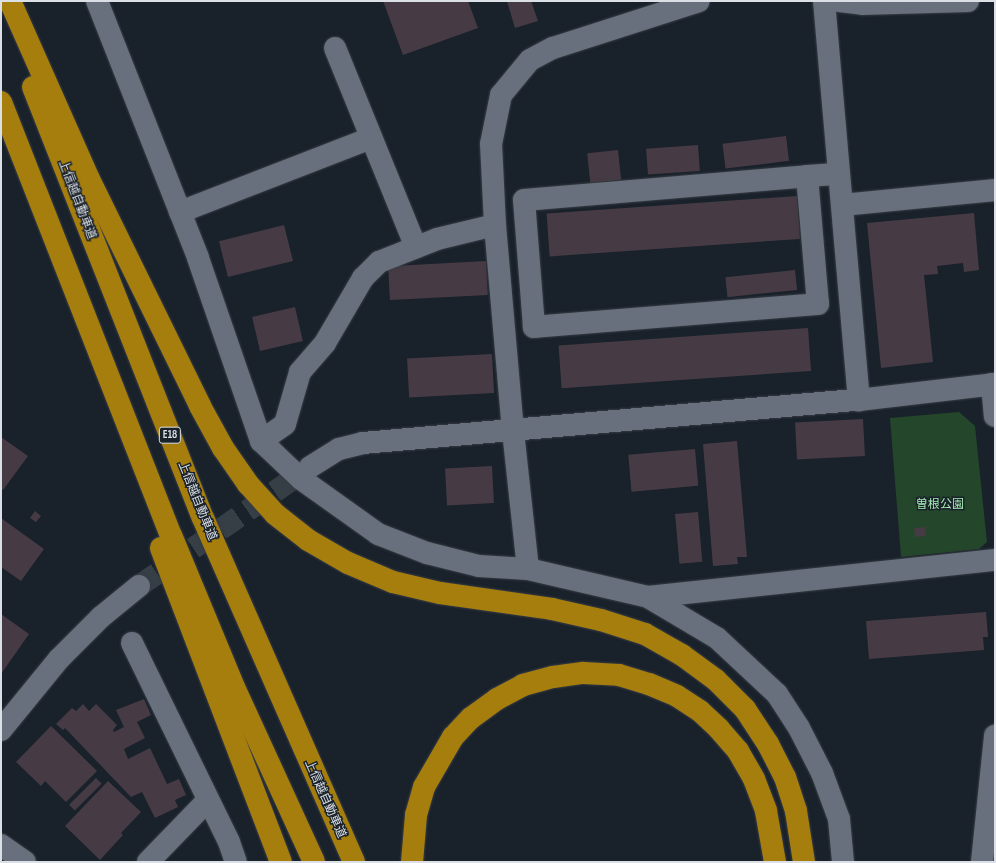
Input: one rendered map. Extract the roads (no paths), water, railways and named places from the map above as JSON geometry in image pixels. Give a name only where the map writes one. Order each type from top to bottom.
[{"type":"highway","name":"上信越自動車道","points":[[2,1],[118,305],[203,518],[354,862]]},
{"type":"highway","points":[[10,1],[89,179],[200,406],[231,460],[248,484],[275,514],[308,540],[348,563],[393,582],[440,593],[552,609],[601,620],[645,634],[682,655],[716,680],[745,709],[768,744],[785,777],[796,811],[804,862]]},
{"type":"highway","points":[[1,103],[34,206],[193,634],[281,862]]},
{"type":"highway","points":[[1,103],[174,543],[234,687],[314,862]]},
{"type":"highway","points":[[412,862],[416,815],[424,787],[453,738],[472,718],[496,700],[523,685],[553,677],[583,673],[619,675],[649,684],[677,696],[700,711],[719,729],[738,751],[754,779],[766,811],[775,862]]},
{"type":"street","points":[[97,1],[180,212],[261,441],[301,479],[378,534],[427,553],[479,566],[528,569],[648,597],[717,638],[777,694],[800,728],[822,774],[839,819],[842,862]]},
{"type":"street","points":[[528,569],[512,431],[495,225],[491,144],[501,95],[530,60],[553,48],[604,30],[699,1]]},
{"type":"street","points":[[824,1],[859,400]]},
{"type":"street","points":[[839,1],[863,4],[968,1]]},
{"type":"street","points":[[334,48],[416,247]]},
{"type":"street","points":[[180,212],[371,138]]},
{"type":"street","points":[[807,176],[818,304],[534,327],[524,200],[807,176],[839,174]]},
{"type":"street","points":[[842,205],[995,190]]},
{"type":"street","points":[[261,441],[285,424],[300,372],[326,343],[363,278],[379,262],[438,239],[495,225]]},
{"type":"street","points":[[310,468],[339,450],[363,443],[859,400],[993,384],[995,416]]},
{"type":"street","points":[[648,597],[995,560]]},
{"type":"street","points":[[1,730],[59,659],[101,617],[139,586]]},
{"type":"street","points":[[132,643],[208,800],[236,862]]},
{"type":"street","points":[[982,862],[995,736]]},
{"type":"street","points":[[148,862],[208,800]]},
{"type":"street","points":[[1,846],[25,862]]},
{"type":"tunnel","points":[[139,586],[310,467]]},
{"type":"park label","name":"曽根公園","points":[[940,505]]}]
